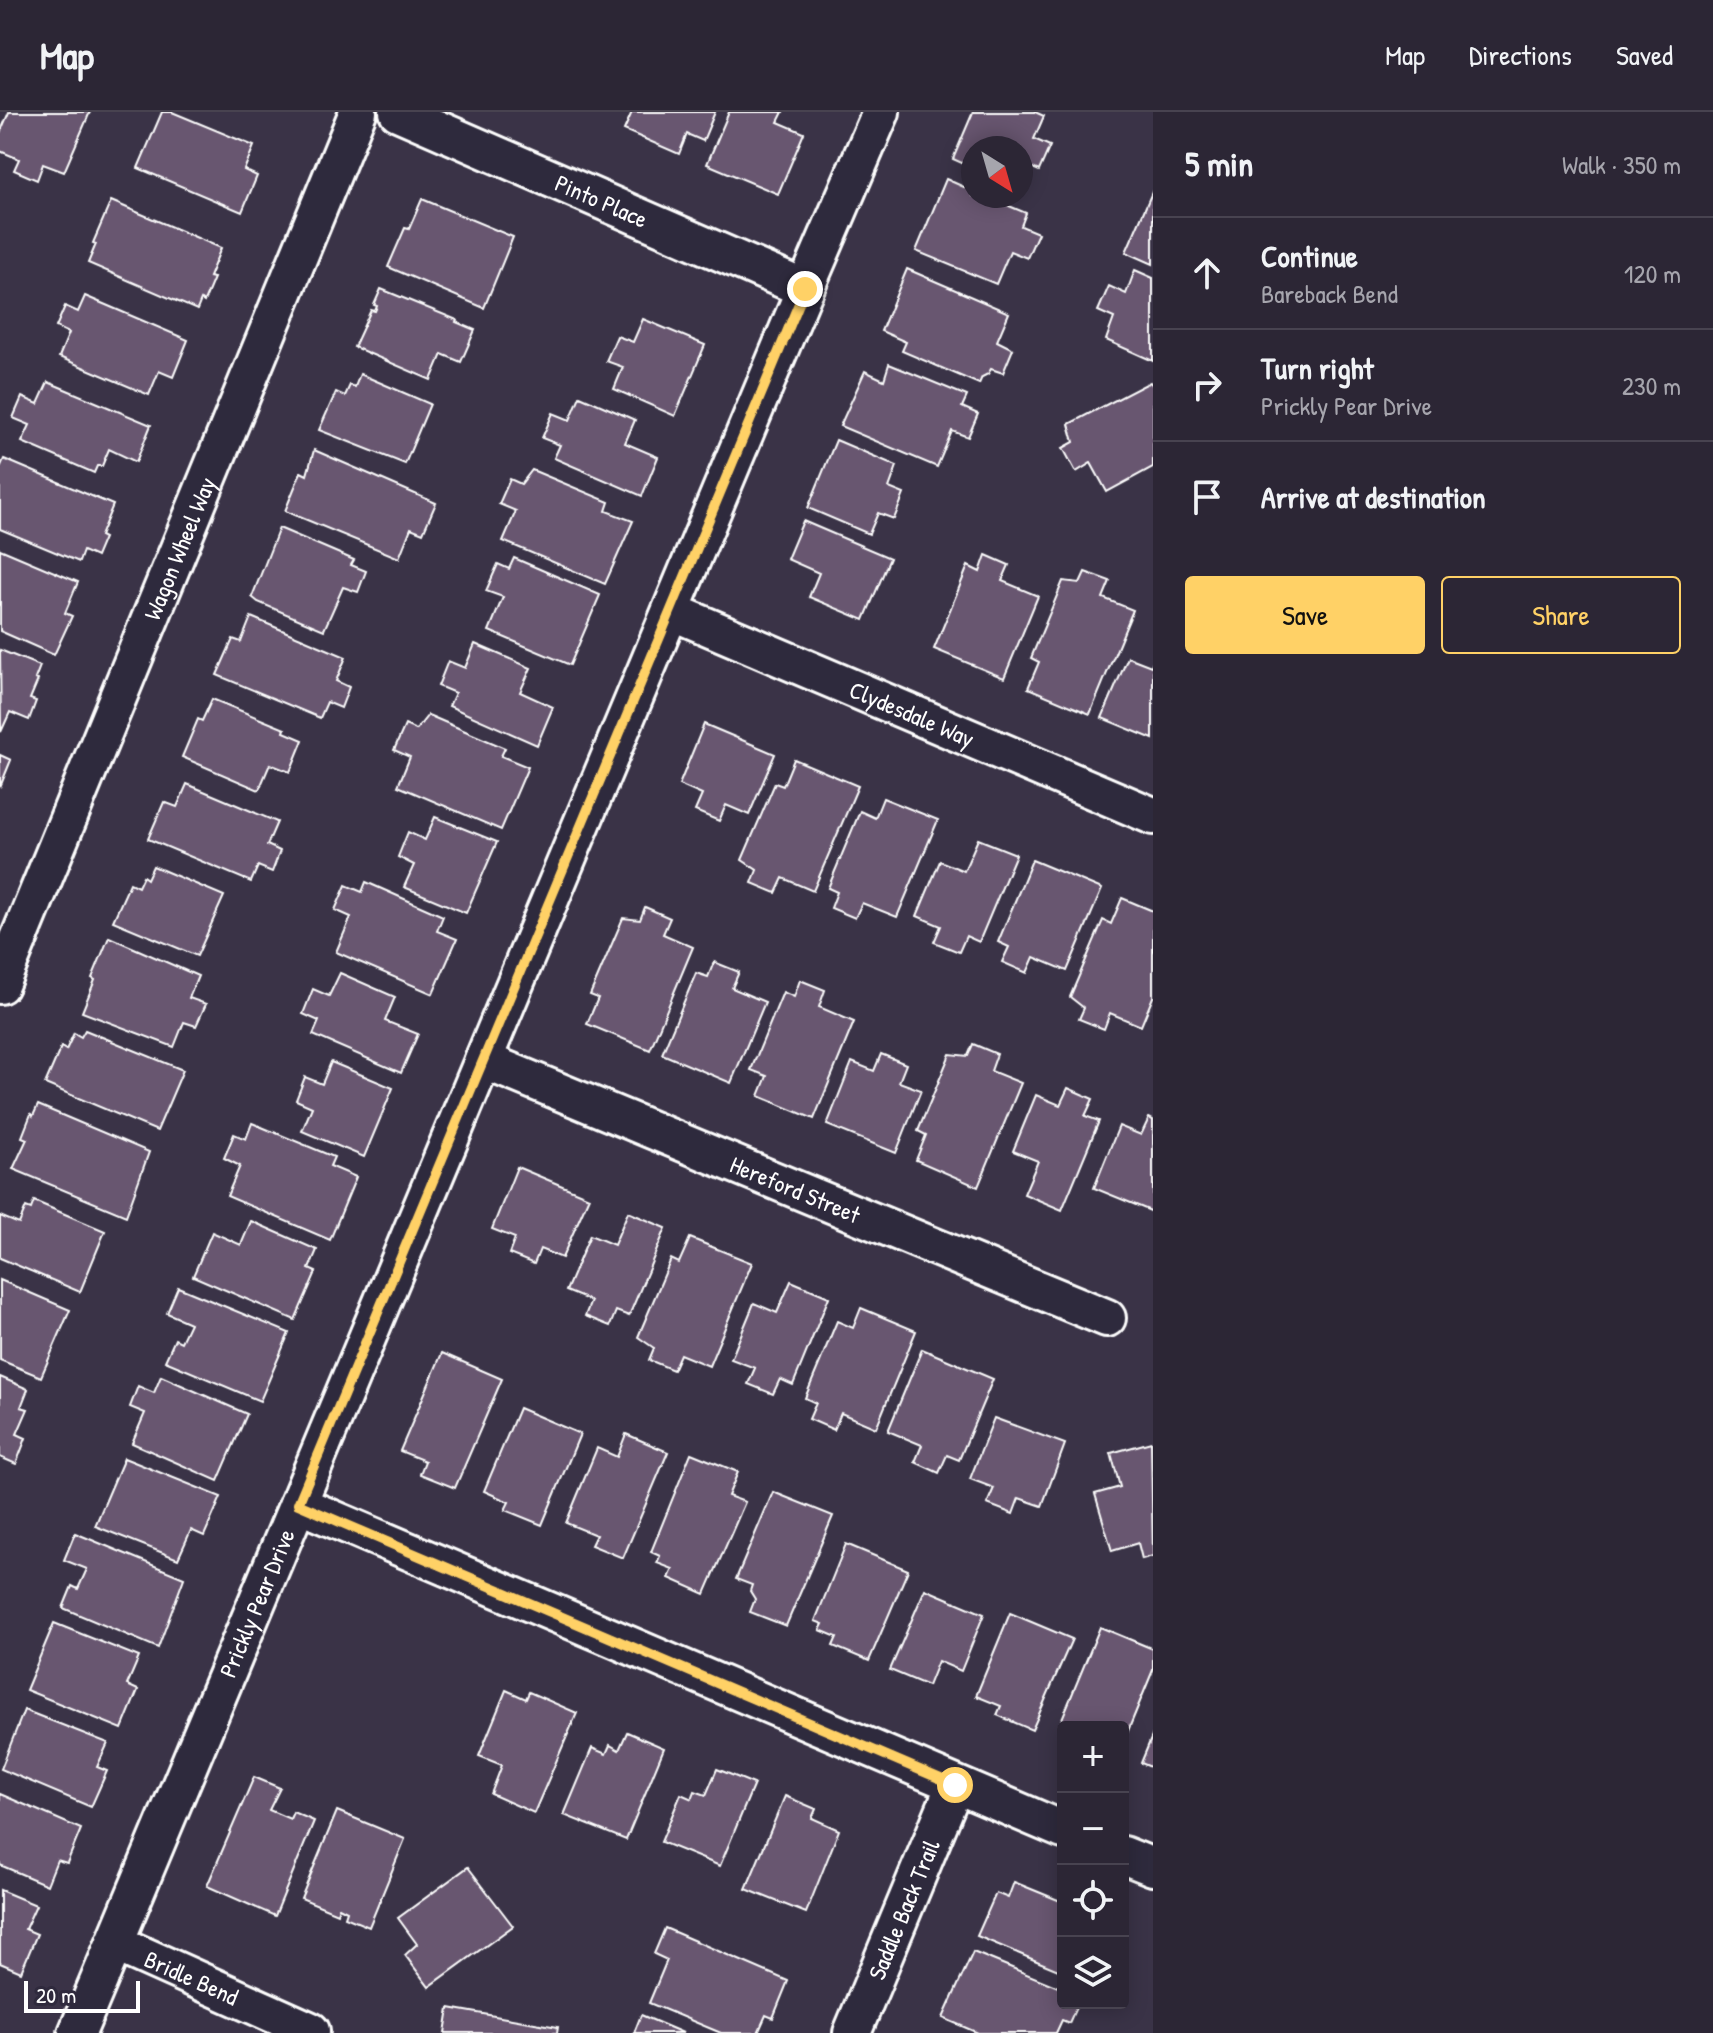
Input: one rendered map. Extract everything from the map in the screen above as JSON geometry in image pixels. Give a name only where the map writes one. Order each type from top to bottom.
[{"type":"street","name":"Wagon Wheel Way","points":[[0,985],[358,112]]},
{"type":"street","name":"Pinto Place","points":[[398,112],[805,289]]},
{"type":"street","name":"Prickly Pear Drive","points":[[77,2033],[881,112]]},
{"type":"street","name":"Clydesdale Way","points":[[671,611],[1153,816]]},
{"type":"street","name":"Hereford Street","points":[[483,1060],[1107,1318]]},
{"type":"street","points":[[298,1504],[1057,1828]]},
{"type":"street","name":"Saddle Back Trail","points":[[852,2033],[955,1785]]},
{"type":"street","points":[[1129,1857],[1153,1867]]},
{"type":"street","name":"Bridle Bend","points":[[115,1943],[311,2031]]},
{"type":"building","points":[[9,112],[90,112],[64,172],[43,164],[37,180],[14,170],[19,159],[0,151],[0,133]]},
{"type":"building","points":[[162,112],[172,112],[254,146],[244,170],[257,176],[242,212],[138,168]]},
{"type":"building","points":[[632,112],[715,112],[703,141],[687,134],[679,154],[624,130]]},
{"type":"building","points":[[729,112],[783,112],[778,122],[804,133],[778,194],[707,164]]},
{"type":"building","points":[[973,112],[1035,112],[1044,116],[1034,139],[1050,146],[1039,171],[1033,168],[1033,136],[963,136]]},
{"type":"building","points":[[961,140],[961,163],[953,159]]},
{"type":"building","points":[[946,179],[961,186],[961,208],[1014,208],[1026,213],[1021,226],[1038,233],[1027,258],[1010,251],[996,284],[916,251]]},
{"type":"building","points":[[1153,190],[1153,264],[1126,252]]},
{"type":"building","points":[[422,199],[513,237],[484,308],[388,267]]},
{"type":"building","points":[[111,201],[221,248],[209,277],[214,278],[204,302],[201,300],[197,310],[88,263]]},
{"type":"building","points":[[907,269],[1009,313],[997,341],[1013,349],[1003,373],[991,369],[979,384],[902,351],[906,342],[881,331]]},
{"type":"building","points":[[1135,270],[1153,278],[1153,361],[1106,340],[1114,318],[1098,311],[1109,286],[1126,294]]},
{"type":"building","points":[[381,289],[475,330],[461,362],[442,354],[431,380],[354,347],[371,310],[375,311],[377,306],[374,305]]},
{"type":"building","points":[[85,296],[188,340],[173,377],[159,371],[149,395],[59,357],[69,333],[56,327],[65,306],[78,312]]},
{"type":"building","points":[[643,319],[705,345],[675,416],[614,389],[623,367],[606,361],[617,336],[633,342]]},
{"type":"building","points":[[889,364],[967,396],[962,407],[978,414],[968,437],[952,431],[937,467],[840,426],[865,371],[884,380]]},
{"type":"building","points":[[360,374],[430,404],[405,464],[319,430],[336,392],[345,396],[350,385],[355,387]]},
{"type":"building","points":[[48,382],[151,425],[136,462],[109,449],[102,466],[97,466],[94,473],[22,442],[30,425],[13,418],[22,397],[38,404]]},
{"type":"building","points":[[1150,382],[1153,386],[1153,467],[1107,492],[1091,463],[1076,472],[1063,448],[1074,442],[1069,424]]},
{"type":"building","points":[[580,396],[635,420],[625,443],[658,457],[642,496],[554,458],[560,445],[542,438],[553,413],[570,420]]},
{"type":"building","points":[[836,440],[897,466],[889,488],[904,494],[894,519],[878,513],[869,534],[808,508]]},
{"type":"building","points":[[314,450],[436,503],[423,533],[411,528],[399,558],[285,511],[301,472],[307,475]]},
{"type":"building","points":[[4,459],[113,505],[100,536],[104,538],[96,557],[83,551],[79,562],[0,529],[0,468]]},
{"type":"building","points":[[532,470],[609,502],[606,511],[633,521],[605,584],[503,541],[516,511],[499,504],[510,479],[521,484]]},
{"type":"building","points":[[803,521],[890,558],[864,620],[809,597],[819,573],[787,559]]},
{"type":"building","points":[[279,528],[354,560],[351,565],[366,571],[358,592],[343,587],[324,630],[252,597]]},
{"type":"building","points":[[0,549],[78,582],[65,613],[72,616],[54,655],[0,631]]},
{"type":"building","points":[[986,555],[1009,565],[1002,581],[1038,596],[1004,678],[934,649],[968,566],[980,572]]},
{"type":"building","points":[[514,558],[600,595],[570,665],[489,631],[503,597],[486,591],[498,564],[509,569]]},
{"type":"building","points":[[1085,572],[1110,581],[1103,598],[1133,610],[1090,714],[1028,688],[1039,662],[1031,658],[1063,581],[1080,583]]},
{"type":"building","points":[[251,617],[346,657],[336,681],[349,687],[341,708],[327,702],[320,718],[217,675],[233,639],[241,642]]},
{"type":"building","points":[[475,644],[531,668],[520,692],[553,707],[537,745],[449,706],[455,693],[438,686],[448,661],[465,668]]},
{"type":"building","points":[[0,650],[40,666],[30,699],[36,701],[29,720],[10,712],[1,732]]},
{"type":"building","points":[[1128,657],[1151,666],[1153,661],[1153,739],[1102,718]]},
{"type":"building","points":[[212,699],[285,729],[284,732],[303,740],[290,772],[270,764],[259,790],[182,757],[198,719],[202,721]]},
{"type":"building","points":[[428,715],[505,748],[501,756],[528,767],[501,830],[398,786],[410,757],[394,750],[405,725],[416,730]]},
{"type":"building","points":[[704,724],[775,754],[749,815],[726,805],[719,821],[695,811],[702,795],[679,785]]},
{"type":"building","points":[[0,755],[11,760],[0,787]]},
{"type":"building","points":[[794,759],[858,786],[813,891],[783,878],[776,893],[752,883],[757,870],[742,860],[775,783],[783,786]]},
{"type":"building","points":[[187,784],[277,822],[267,845],[280,851],[272,872],[258,866],[251,882],[148,839],[164,802],[177,807]]},
{"type":"building","points":[[883,798],[938,820],[897,917],[862,903],[855,918],[831,908],[837,892],[828,888],[860,811],[875,818]]},
{"type":"building","points":[[435,817],[497,842],[466,913],[404,887],[414,865],[398,857],[408,832],[425,840]]},
{"type":"building","points":[[978,839],[1016,854],[979,942],[966,936],[959,952],[934,942],[941,926],[917,916],[940,861],[964,871]]},
{"type":"building","points":[[1032,860],[1102,889],[1067,971],[1034,957],[1027,973],[1002,962],[1009,947],[998,942]]},
{"type":"building","points":[[153,866],[224,896],[197,956],[113,921],[130,883],[138,887],[143,876],[147,879]]},
{"type":"building","points":[[366,882],[443,916],[437,931],[457,939],[433,994],[336,952],[351,917],[335,910],[346,885],[362,892]]},
{"type":"building","points":[[1122,898],[1153,911],[1153,997],[1141,1026],[1110,1013],[1104,1029],[1079,1019],[1084,1008],[1070,997],[1103,920],[1111,924]]},
{"type":"building","points":[[645,907],[670,918],[663,934],[693,947],[650,1050],[587,1024],[598,998],[590,995],[623,918],[640,920]]},
{"type":"building","points":[[109,937],[198,976],[189,998],[206,1004],[196,1026],[184,1022],[174,1047],[82,1012]]},
{"type":"building","points":[[714,962],[739,972],[732,988],[765,1002],[731,1083],[662,1054],[696,973],[708,977]]},
{"type":"building","points":[[340,973],[395,997],[385,1021],[418,1034],[401,1073],[313,1035],[319,1021],[303,1014],[313,989],[329,996]]},
{"type":"building","points":[[800,980],[825,990],[819,1007],[854,1022],[814,1119],[759,1096],[767,1076],[751,1070],[783,992],[794,997]]},
{"type":"building","points":[[85,1030],[183,1070],[157,1131],[45,1084],[61,1047],[66,1050],[74,1033],[81,1037]]},
{"type":"building","points":[[973,1044],[997,1054],[991,1071],[1021,1083],[978,1187],[916,1160],[926,1135],[918,1131],[950,1054],[968,1056]]},
{"type":"building","points":[[881,1054],[906,1064],[899,1082],[921,1090],[896,1153],[827,1125],[852,1062],[874,1071]]},
{"type":"building","points":[[331,1062],[393,1088],[364,1157],[302,1131],[312,1107],[296,1100],[305,1077],[322,1084]]},
{"type":"building","points":[[1068,1088],[1093,1099],[1085,1116],[1099,1121],[1062,1210],[1024,1194],[1038,1161],[1013,1151],[1036,1095],[1060,1105]]},
{"type":"building","points":[[38,1105],[149,1152],[126,1216],[13,1169],[27,1139],[22,1137]]},
{"type":"building","points":[[1149,1118],[1153,1120],[1153,1212],[1094,1188],[1119,1126],[1141,1135]]},
{"type":"building","points":[[252,1123],[334,1157],[330,1166],[356,1177],[330,1240],[227,1196],[240,1166],[224,1158],[234,1134],[246,1139]]},
{"type":"building","points":[[517,1167],[589,1197],[562,1258],[540,1249],[534,1264],[509,1254],[515,1238],[492,1229]]},
{"type":"building","points":[[34,1201],[105,1231],[80,1292],[0,1258],[0,1216],[19,1224],[26,1207],[31,1209]]},
{"type":"building","points":[[628,1212],[666,1228],[629,1316],[616,1311],[610,1326],[585,1316],[591,1301],[566,1291],[590,1235],[614,1245]]},
{"type":"building","points":[[251,1221],[317,1250],[309,1269],[316,1272],[295,1320],[193,1276],[212,1232],[241,1245]]},
{"type":"building","points":[[690,1238],[752,1263],[709,1366],[680,1354],[673,1370],[649,1360],[654,1348],[638,1337],[671,1259],[679,1263]]},
{"type":"building","points":[[0,1280],[70,1310],[41,1377],[0,1360]]},
{"type":"building","points":[[791,1281],[829,1297],[793,1385],[780,1379],[773,1394],[748,1384],[755,1368],[731,1359],[754,1303],[777,1313]]},
{"type":"building","points":[[178,1287],[289,1333],[260,1401],[165,1361],[175,1339],[181,1342],[190,1323],[167,1313]]},
{"type":"building","points":[[861,1308],[916,1331],[876,1428],[841,1413],[834,1430],[809,1419],[816,1403],[805,1398],[837,1321],[853,1328]]},
{"type":"building","points":[[922,1349],[993,1379],[959,1460],[947,1455],[939,1473],[915,1462],[922,1445],[888,1431]]},
{"type":"building","points":[[442,1353],[502,1379],[455,1488],[420,1474],[425,1461],[400,1451]]},
{"type":"building","points":[[161,1376],[247,1414],[218,1481],[132,1443],[145,1413],[130,1407],[138,1386],[154,1393]]},
{"type":"building","points":[[0,1377],[28,1389],[21,1407],[28,1409],[17,1434],[26,1438],[16,1464],[0,1457]]},
{"type":"building","points":[[519,1408],[580,1434],[542,1525],[505,1510],[509,1502],[484,1491]]},
{"type":"building","points":[[994,1418],[1065,1444],[1042,1506],[1019,1498],[1013,1514],[987,1504],[994,1488],[970,1479]]},
{"type":"building","points":[[626,1434],[668,1452],[623,1558],[591,1545],[596,1535],[566,1523],[597,1448],[617,1457]]},
{"type":"building","points":[[1151,1442],[1153,1556],[1142,1559],[1138,1543],[1112,1551],[1095,1494],[1120,1487],[1111,1453]]},
{"type":"building","points":[[691,1453],[738,1472],[728,1496],[745,1502],[705,1594],[669,1578],[673,1569],[657,1563],[660,1556],[651,1552]]},
{"type":"building","points":[[124,1458],[221,1497],[204,1536],[191,1530],[178,1559],[95,1526]]},
{"type":"building","points":[[773,1492],[833,1516],[786,1626],[750,1612],[755,1599],[750,1591],[752,1585],[736,1579]]},
{"type":"building","points":[[75,1533],[184,1578],[158,1648],[63,1608],[72,1586],[78,1589],[87,1569],[64,1560]]},
{"type":"building","points":[[846,1544],[908,1570],[869,1661],[833,1646],[837,1637],[820,1630],[823,1624],[815,1621]]},
{"type":"building","points":[[925,1589],[984,1614],[961,1671],[938,1661],[928,1686],[890,1670]]},
{"type":"building","points":[[1010,1613],[1072,1639],[1032,1730],[997,1715],[1001,1706],[976,1696]]},
{"type":"building","points":[[54,1623],[139,1657],[127,1685],[138,1690],[122,1729],[26,1690]]},
{"type":"building","points":[[1100,1627],[1153,1649],[1153,1670],[1129,1728],[1129,1721],[1061,1721]]},
{"type":"building","points":[[506,1690],[526,1699],[529,1692],[577,1713],[534,1813],[491,1794],[502,1765],[479,1756]]},
{"type":"building","points":[[24,1710],[108,1743],[97,1767],[107,1771],[91,1807],[1,1769]]},
{"type":"building","points":[[627,1732],[664,1748],[626,1840],[564,1815],[592,1748],[606,1754],[610,1745],[619,1750]]},
{"type":"building","points":[[1153,1734],[1153,1768],[1141,1763]]},
{"type":"building","points":[[717,1769],[754,1784],[720,1866],[661,1842],[681,1794],[692,1799],[695,1791],[706,1795]]},
{"type":"building","points":[[254,1777],[280,1788],[269,1810],[290,1819],[293,1812],[314,1821],[275,1916],[207,1886]]},
{"type":"building","points":[[0,1794],[81,1829],[67,1863],[57,1860],[47,1885],[0,1865]]},
{"type":"building","points":[[785,1796],[816,1809],[812,1818],[839,1830],[806,1913],[746,1889]]},
{"type":"building","points":[[337,1811],[405,1839],[369,1927],[345,1917],[347,1911],[339,1907],[337,1913],[301,1898]]},
{"type":"building","points":[[468,1867],[513,1926],[429,1987],[405,1955],[417,1944],[398,1918]]},
{"type":"building","points":[[1014,1882],[1057,1900],[1057,1969],[977,1936],[996,1893],[1008,1898]]},
{"type":"building","points":[[0,1890],[36,1905],[25,1929],[37,1934],[21,1972],[0,1963]]},
{"type":"building","points":[[665,1928],[788,1981],[773,2018],[766,2015],[758,2033],[721,2033],[649,2003],[667,1960],[654,1954]]},
{"type":"building","points":[[973,1952],[1057,1987],[1057,2009],[1075,2009],[1069,2023],[1062,2020],[1056,2033],[978,2033],[943,2018]]},
{"type":"building","points":[[449,2008],[558,2027],[557,2033],[445,2033]]},
{"type":"building","points":[[641,2015],[683,2033],[634,2033]]},
{"type":"route","points":[[805,289],[298,1504],[955,1785]]}]
